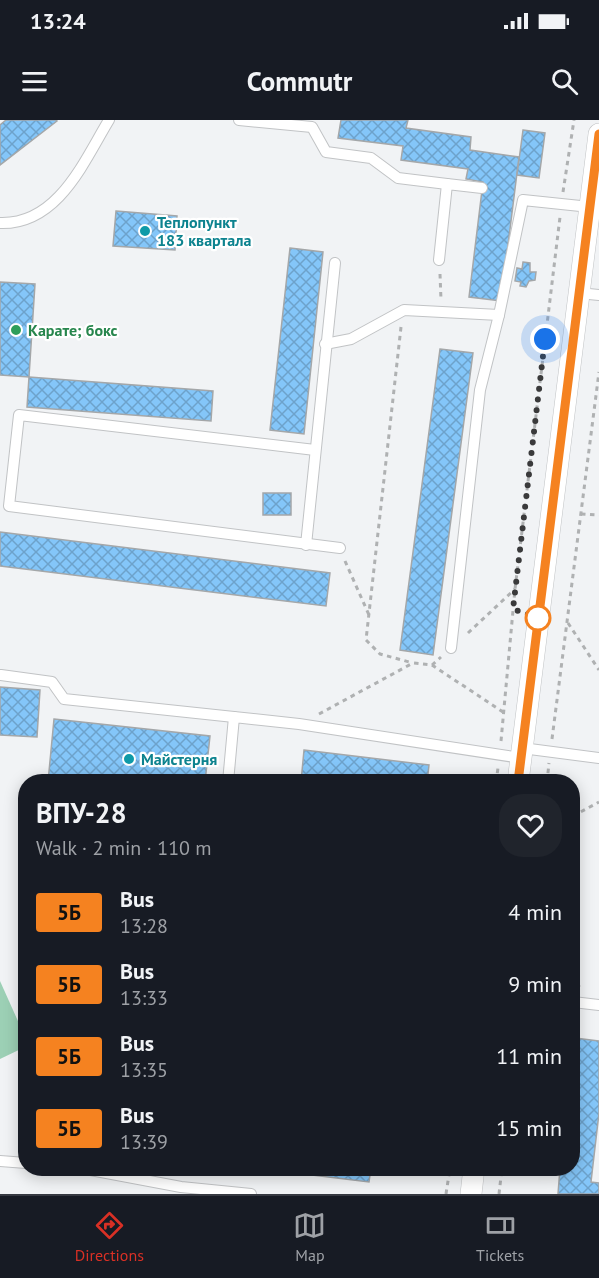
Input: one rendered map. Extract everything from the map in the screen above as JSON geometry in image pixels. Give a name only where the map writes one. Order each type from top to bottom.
[{"type":"street","points":[[519,774],[589,294],[590,207],[599,134]]},
{"type":"street","points":[[471,1194],[473,1176]]},
{"type":"lane","points":[[0,223],[7,223],[41,212],[51,206],[65,191],[109,120]]},
{"type":"lane","points":[[239,120],[312,127],[326,152],[371,158],[398,178],[482,188]]},
{"type":"lane","points":[[439,260],[447,184]]},
{"type":"lane","points":[[451,648],[480,390],[499,315],[519,196],[590,207]]},
{"type":"lane","points":[[306,545],[335,263]]},
{"type":"lane","points":[[325,344],[351,339],[404,310],[441,314],[499,315]]},
{"type":"lane","points":[[315,450],[19,416],[9,506],[340,548]]},
{"type":"lane","points":[[1,675],[52,682],[64,699],[299,724],[500,755],[550,752],[599,758]]},
{"type":"lane","points":[[229,774],[234,717]]},
{"type":"lane","points":[[580,1003],[599,1005]]},
{"type":"lane","points":[[0,1161],[18,1162]]},
{"type":"lane","points":[[122,1176],[180,1187],[252,1194]]},
{"type":"path","points":[[497,774],[515,589],[573,120]]},
{"type":"path","points":[[439,260],[441,314]]},
{"type":"path","points":[[404,310],[366,640],[381,654],[412,663],[432,665],[504,712]]},
{"type":"path","points":[[548,774],[599,372]]},
{"type":"path","points":[[594,413],[599,414]]},
{"type":"path","points":[[581,514],[599,515]]},
{"type":"path","points":[[340,548],[353,583],[369,615]]},
{"type":"path","points":[[432,665],[515,589]]},
{"type":"path","points":[[567,622],[599,670]]},
{"type":"path","points":[[299,724],[412,663]]},
{"type":"path","points":[[580,812],[599,802]]},
{"type":"path","points":[[446,1194],[449,1176]]},
{"type":"path","points":[[499,1194],[501,1176]]},
{"type":"green space","points":[[0,981],[18,1021],[18,1050],[0,1059]]},
{"type":"building","points":[[6,120],[57,121],[0,165],[0,125]]},
{"type":"building","points":[[341,120],[408,120],[406,128],[471,137],[470,150],[519,157],[501,301],[469,297],[483,182],[466,179],[468,169],[401,160],[403,146],[338,138]]},
{"type":"building","points":[[523,130],[545,133],[539,178],[517,175]]},
{"type":"building","name":"Теплопункт 183 квартала","points":[[116,211],[177,216],[175,250],[113,246]]},
{"type":"building","points":[[290,248],[323,252],[304,434],[270,430]]},
{"type":"building","points":[[523,262],[530,263],[530,272],[536,272],[535,280],[529,281],[526,287],[520,286],[521,282],[515,281],[517,268],[522,269]]},
{"type":"building","name":"Карате; бокс","points":[[0,282],[35,284],[29,377],[0,375]]},
{"type":"building","points":[[440,349],[473,353],[433,655],[400,650]]},
{"type":"building","points":[[29,377],[213,391],[211,421],[27,407]]},
{"type":"building","points":[[263,493],[291,493],[291,515],[263,515]]},
{"type":"building","points":[[0,532],[330,573],[326,606],[0,566]]},
{"type":"building","points":[[0,687],[40,690],[37,737],[0,735]]},
{"type":"building","name":"Майстерня","points":[[54,719],[210,736],[206,774],[49,774]]},
{"type":"building","points":[[304,750],[429,765],[428,774],[302,774]]},
{"type":"building","points":[[580,1039],[599,1041],[599,1113],[591,1182],[599,1183],[599,1194],[558,1194],[559,1176],[580,1176]]},
{"type":"building","points":[[320,1176],[370,1176],[369,1182]]},
{"type":"bus line","name":"5Б","points":[[519,774],[599,134]]},
{"type":"place","name":"Теплопункт 183 квартала","points":[[145,231]]},
{"type":"place","name":"Карате; бокс","points":[[16,330]]},
{"type":"place","name":"Майстерня","points":[[129,759]]},
{"type":"route","points":[[538,618],[513,609],[545,339]]}]
